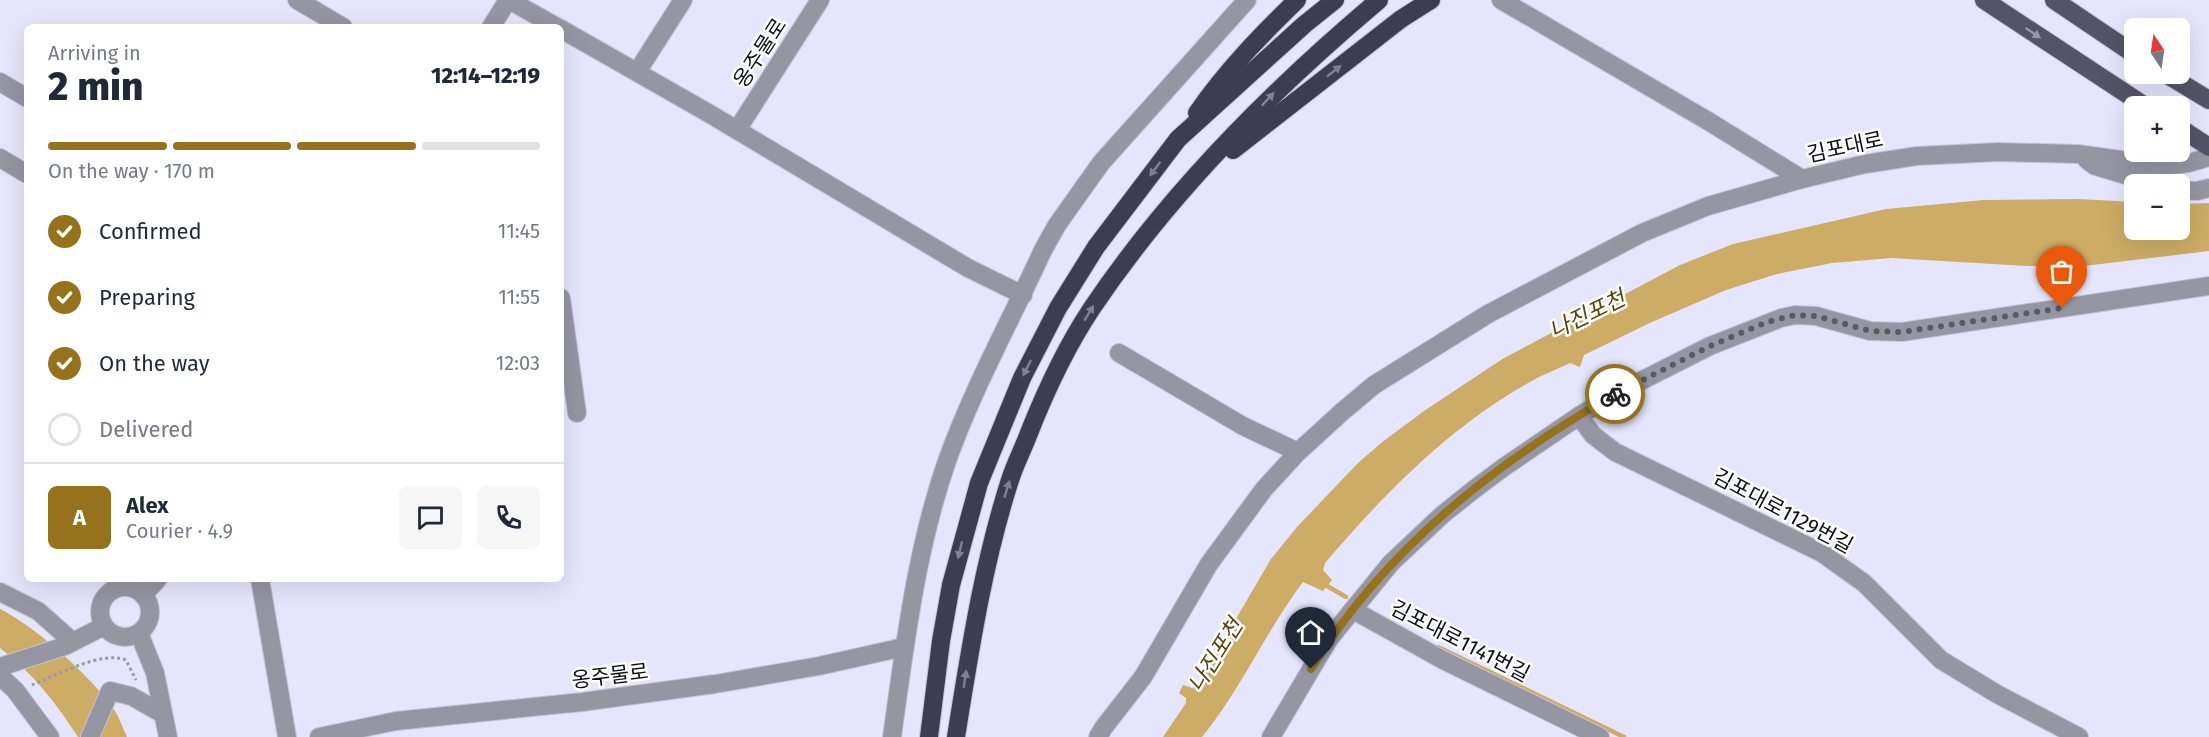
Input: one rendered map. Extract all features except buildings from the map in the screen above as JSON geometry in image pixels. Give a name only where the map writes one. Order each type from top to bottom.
[{"type":"highway","points":[[929,737],[941,641],[951,585],[979,483],[1022,378],[1058,308],[1096,247],[1218,82],[1251,45],[1297,0]]},
{"type":"highway","points":[[1178,139],[1305,24],[1335,0]]},
{"type":"highway","points":[[956,737],[973,633],[991,544],[1011,477],[1049,385],[1091,310],[1136,247],[1189,184],[1280,87],[1378,0]]},
{"type":"highway","points":[[1189,184],[1401,19],[1431,0]]},
{"type":"main road","points":[[1984,0],[2130,96]]},
{"type":"main road","points":[[2054,0],[2124,47]]},
{"type":"main road","points":[[2183,84],[2209,100]]},
{"type":"main road","points":[[2190,135],[2209,147]]},
{"type":"street","points":[[297,0],[338,24]]},
{"type":"street","points":[[497,23],[509,0],[552,24]]},
{"type":"street","points":[[637,72],[682,0]]},
{"type":"street","name":"옹주물로","points":[[737,130],[820,0]]},
{"type":"street","points":[[892,737],[904,647],[923,542],[947,461],[976,390],[1043,250],[1078,193],[1149,107],[1247,0]]},
{"type":"street","name":"김포대로","points":[[1502,0],[1708,120],[1802,179],[1865,164],[1917,156],[1998,152],[2078,154],[2164,166],[2189,164],[2209,156]]},
{"type":"street","points":[[564,31],[737,130],[968,268],[1023,295]]},
{"type":"street","points":[[0,82],[24,96]]},
{"type":"street","points":[[2078,154],[2095,166],[2124,175]]},
{"type":"street","points":[[0,158],[24,172]]},
{"type":"street","points":[[1098,737],[1155,659],[1209,564],[1235,526],[1264,489],[1298,452],[1342,411],[1374,386],[1488,314],[1608,249],[1708,206],[1802,179]]},
{"type":"street","points":[[2190,191],[2209,188]]},
{"type":"street","name":"김포대로1141번길","points":[[1600,737],[1443,660],[1353,610],[1391,563],[1442,515],[1504,466],[1613,395],[1710,346],[1767,322],[1795,315],[1816,316],[1870,331],[1902,332],[2209,286]]},
{"type":"street","points":[[564,320],[577,413]]},
{"type":"street","points":[[1119,353],[1243,426],[1298,452]]},
{"type":"street","name":"김포대로1129번길","points":[[1580,416],[1593,435],[1615,452],[1769,525],[1830,558],[1864,583],[1941,660],[1997,694],[2079,737]]},
{"type":"street","points":[[143,595],[156,582]]},
{"type":"street","points":[[261,582],[287,737]]},
{"type":"street","points":[[126,588],[134,589],[143,595],[149,605],[150,613],[148,621],[139,633],[132,636],[116,636],[104,626],[100,611],[111,592],[126,588]]},
{"type":"street","points":[[0,592],[38,611],[69,644]]},
{"type":"street","points":[[1271,737],[1329,639],[1353,610]]},
{"type":"street","points":[[0,667],[69,644],[104,626]]},
{"type":"street","points":[[139,633],[155,673],[168,737]]},
{"type":"street","name":"옹주물로","points":[[319,737],[396,721],[582,702],[715,684],[799,670],[904,647]]},
{"type":"street","points":[[0,676],[15,690],[50,737]]},
{"type":"street","points":[[90,737],[110,691],[130,696],[163,714]]},
{"type":"path","points":[[29,686],[113,656],[126,660],[135,675],[142,702]]},
{"type":"water","name":"나진포천","points":[[2078,199],[2124,201],[2124,240],[2190,240],[2190,204],[2209,203],[2209,251],[2084,266],[2026,266],[1892,258],[1832,263],[1777,274],[1726,290],[1652,322],[1584,355],[1580,367],[1570,363],[1533,380],[1471,420],[1444,442],[1370,512],[1325,563],[1323,570],[1332,580],[1323,591],[1303,582],[1216,719],[1202,737],[1163,737],[1186,703],[1186,698],[1179,693],[1183,685],[1196,687],[1271,559],[1297,527],[1358,463],[1381,443],[1424,411],[1504,358],[1680,265],[1733,244],[1886,209],[1984,200]]},
{"type":"water","points":[[0,609],[30,627],[93,684],[115,711],[127,737],[78,737],[43,689],[0,648]]},
{"type":"waterway","points":[[1322,583],[1346,597]]},
{"type":"waterway","points":[[1438,647],[1624,737]]},
{"type":"way so far","points":[[1615,394],[1710,346],[1767,322],[1795,315],[1816,316],[1885,333],[2062,308]]},
{"type":"route","points":[[1311,669],[1329,639],[1371,585],[1442,515],[1504,466],[1615,394]]}]
